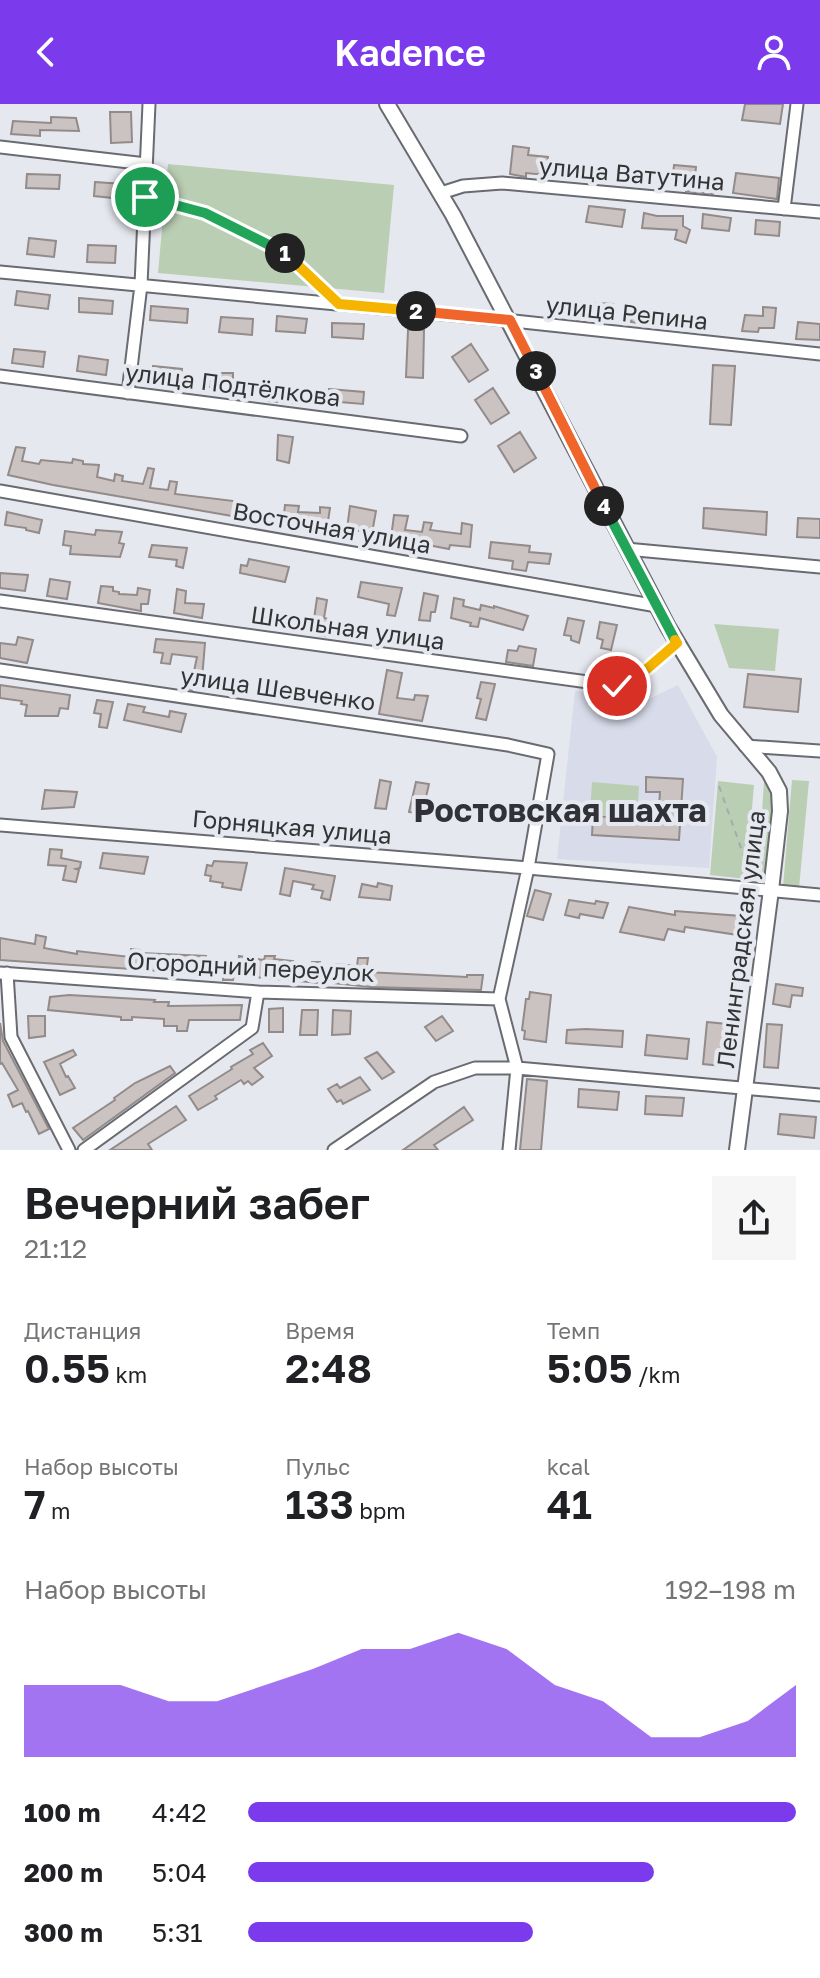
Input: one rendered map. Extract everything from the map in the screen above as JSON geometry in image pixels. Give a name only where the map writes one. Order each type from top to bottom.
[{"type":"street","points":[[128,393],[141,285],[149,104]]},
{"type":"street","name":"Ленинградская улица","points":[[387,104],[441,193],[510,320],[677,643],[707,695],[769,772],[779,791],[780,811],[771,890],[737,1150]]},
{"type":"street","points":[[784,209],[797,104]]},
{"type":"street","points":[[0,147],[146,164]]},
{"type":"street","name":"улица Ватутина","points":[[441,193],[463,186],[502,183],[820,212]]},
{"type":"street","name":"улица Репина","points":[[0,272],[510,320],[820,354]]},
{"type":"street","name":"улица Подтёлкова","points":[[0,376],[461,436]]},
{"type":"street","name":"Восточная улица","points":[[0,491],[657,606]]},
{"type":"street","points":[[626,549],[820,567]]},
{"type":"street","name":"Школьная улица","points":[[0,601],[617,686],[641,674],[677,643]]},
{"type":"street","name":"улица Шевченко","points":[[0,670],[493,742],[548,754],[528,868]]},
{"type":"street","points":[[745,746],[820,751]]},
{"type":"street","name":"Горняцкая улица","points":[[0,825],[820,895]]},
{"type":"street","points":[[509,1150],[517,1068],[499,999],[528,868]]},
{"type":"street","points":[[4,973],[11,1037],[69,1150]]},
{"type":"street","name":"Огородний переулок","points":[[4,973],[258,992],[499,999]]},
{"type":"street","points":[[84,1150],[252,1028],[258,992]]},
{"type":"street","points":[[334,1150],[434,1082],[475,1068],[517,1068],[820,1095]]},
{"type":"path","points":[[145,197],[205,213],[287,254],[339,304]]},
{"type":"path","points":[[719,786],[755,888]]},
{"type":"shaded area","points":[[678,685],[717,757],[709,868],[557,859],[575,691],[649,699]]},
{"type":"green space","points":[[168,164],[394,185],[384,293],[158,273]]},
{"type":"green space","points":[[714,624],[779,629],[775,671],[729,668]]},
{"type":"green space","points":[[792,780],[809,781],[799,888],[783,887]]},
{"type":"green space","points":[[718,781],[754,785],[746,879],[710,875]]},
{"type":"green space","points":[[764,781],[774,803],[775,816],[769,878],[758,877]]},
{"type":"green space","points":[[592,782],[639,786],[637,817],[590,814]]},
{"type":"building","points":[[745,104],[783,104],[780,124],[742,120]]},
{"type":"building","points":[[110,112],[131,112],[132,142],[111,143]]},
{"type":"building","points":[[51,117],[76,118],[79,131],[40,130],[40,136],[11,134],[13,121],[51,123]]},
{"type":"building","points":[[513,146],[529,148],[528,155],[548,157],[546,175],[526,173],[526,177],[510,174]]},
{"type":"building","points":[[674,165],[696,167],[695,176],[715,177],[713,194],[686,191],[687,184],[672,183]]},
{"type":"building","points":[[736,173],[779,178],[777,199],[733,193]]},
{"type":"building","points":[[27,174],[60,175],[59,189],[26,188]]},
{"type":"building","points":[[95,182],[123,184],[122,199],[94,196]]},
{"type":"building","points":[[589,206],[625,210],[622,227],[586,222]]},
{"type":"building","points":[[644,213],[683,216],[683,226],[690,230],[686,243],[675,239],[677,230],[642,228]]},
{"type":"building","points":[[703,214],[731,218],[729,231],[702,228]]},
{"type":"building","points":[[756,220],[780,222],[779,236],[755,234]]},
{"type":"building","points":[[29,238],[56,241],[54,257],[27,254]]},
{"type":"building","points":[[88,245],[116,246],[115,263],[87,262]]},
{"type":"building","points":[[17,291],[50,295],[48,309],[15,305]]},
{"type":"building","points":[[79,298],[113,301],[112,314],[79,312]]},
{"type":"building","points":[[577,302],[613,304],[610,319],[575,315]]},
{"type":"building","points":[[151,306],[188,309],[187,323],[150,320]]},
{"type":"building","points":[[763,307],[776,308],[774,328],[759,328],[758,332],[742,331],[745,315],[763,316]]},
{"type":"building","points":[[634,308],[670,311],[665,327],[631,322]]},
{"type":"building","points":[[277,316],[307,319],[305,333],[276,331]]},
{"type":"building","points":[[221,317],[253,319],[252,335],[219,332]]},
{"type":"building","points":[[798,322],[820,324],[820,340],[796,339]]},
{"type":"building","points":[[332,323],[364,324],[363,339],[332,337]]},
{"type":"building","points":[[408,330],[424,330],[423,378],[406,377]]},
{"type":"building","points":[[471,344],[488,370],[469,382],[452,357]]},
{"type":"building","points":[[14,349],[45,352],[43,367],[12,363]]},
{"type":"building","points":[[79,356],[108,360],[106,375],[77,371]]},
{"type":"building","points":[[713,365],[735,366],[731,425],[710,424]]},
{"type":"building","points":[[153,366],[182,369],[180,385],[151,382]]},
{"type":"building","points":[[208,373],[233,373],[233,387],[207,387]]},
{"type":"building","points":[[271,385],[305,388],[304,404],[269,401]]},
{"type":"building","points":[[493,388],[509,413],[491,424],[475,400]]},
{"type":"building","points":[[329,389],[364,392],[363,404],[328,401]]},
{"type":"building","points":[[520,432],[536,458],[514,472],[498,446]]},
{"type":"building","points":[[278,435],[293,437],[289,463],[277,460]]},
{"type":"building","points":[[16,447],[25,448],[22,461],[39,464],[41,460],[83,461],[83,464],[99,465],[97,477],[114,481],[115,474],[123,476],[122,481],[143,484],[148,468],[154,469],[150,488],[168,490],[170,481],[177,482],[175,494],[242,502],[238,517],[8,475]]},
{"type":"building","points":[[285,505],[299,506],[298,512],[320,513],[320,507],[330,508],[327,528],[283,523]]},
{"type":"building","points":[[350,506],[376,511],[372,533],[347,529]]},
{"type":"building","points":[[704,508],[767,512],[766,535],[703,528]]},
{"type":"building","points":[[7,512],[42,520],[39,533],[5,525]]},
{"type":"building","points":[[394,515],[408,516],[405,530],[422,532],[424,522],[432,523],[430,530],[461,534],[462,523],[472,525],[470,547],[450,545],[449,549],[391,538]]},
{"type":"building","points":[[798,518],[820,519],[820,538],[797,537]]},
{"type":"building","points":[[96,530],[122,532],[119,543],[124,544],[120,557],[70,554],[71,546],[63,545],[65,531],[95,535]]},
{"type":"building","points":[[491,542],[530,546],[529,552],[551,554],[549,564],[528,562],[526,571],[512,569],[513,561],[489,558]]},
{"type":"building","points":[[152,545],[187,548],[183,568],[176,566],[177,560],[149,557]]},
{"type":"building","points":[[249,559],[289,567],[285,582],[240,573],[241,565],[247,566]]},
{"type":"building","points":[[0,573],[28,575],[25,591],[0,588]]},
{"type":"building","points":[[50,579],[70,582],[67,599],[47,596]]},
{"type":"building","points":[[361,582],[402,588],[395,616],[387,615],[389,604],[358,597]]},
{"type":"building","points":[[101,586],[113,587],[113,591],[119,594],[137,595],[138,588],[150,590],[148,604],[141,604],[141,611],[98,603]]},
{"type":"building","points":[[177,589],[186,591],[185,603],[204,604],[202,618],[174,613]]},
{"type":"building","points":[[424,593],[438,596],[430,621],[419,620]]},
{"type":"building","points":[[317,598],[327,600],[325,636],[308,633]]},
{"type":"building","points":[[454,598],[464,600],[463,606],[480,610],[481,605],[494,606],[528,616],[523,630],[480,618],[478,627],[470,626],[471,623],[451,618]]},
{"type":"building","points":[[568,618],[584,621],[579,643],[571,640],[571,636],[564,635]]},
{"type":"building","points":[[600,622],[617,625],[611,650],[601,648],[603,640],[597,638]]},
{"type":"building","points":[[18,637],[33,640],[27,663],[0,658],[0,643],[16,645]]},
{"type":"building","points":[[156,639],[205,643],[202,679],[195,678],[192,690],[183,688],[186,675],[193,676],[197,657],[172,654],[170,664],[161,663],[163,653],[154,652]]},
{"type":"building","points":[[519,646],[536,649],[533,666],[506,662],[508,650],[517,651]]},
{"type":"building","points":[[387,670],[402,673],[397,698],[414,700],[415,695],[428,696],[422,721],[379,714]]},
{"type":"building","points":[[748,674],[801,679],[798,712],[744,707]]},
{"type":"building","points":[[481,682],[495,684],[486,720],[476,718]]},
{"type":"building","points":[[0,685],[70,695],[68,709],[60,708],[58,716],[25,716],[27,705],[21,704],[22,701],[0,698]]},
{"type":"building","points":[[97,700],[113,702],[107,728],[99,727],[101,714],[94,713]]},
{"type":"building","points":[[128,704],[145,707],[143,712],[169,717],[170,711],[186,714],[181,732],[124,720]]},
{"type":"building","points":[[646,777],[683,779],[679,840],[592,835],[593,816],[658,820],[660,792],[646,792]]},
{"type":"building","points":[[380,780],[391,782],[386,809],[375,808]]},
{"type":"building","points":[[416,782],[429,784],[422,814],[409,812]]},
{"type":"building","points":[[45,790],[77,792],[74,807],[42,809]]},
{"type":"building","points":[[50,849],[62,850],[61,858],[81,862],[80,868],[76,869],[79,870],[76,882],[63,880],[66,866],[48,865]]},
{"type":"building","points":[[103,853],[148,857],[144,874],[100,868]]},
{"type":"building","points":[[214,861],[247,863],[241,890],[222,887],[223,883],[210,881],[211,876],[205,875],[207,865],[212,866]]},
{"type":"building","points":[[285,868],[335,876],[330,900],[321,898],[323,891],[312,889],[314,885],[293,881],[290,896],[280,894]]},
{"type":"building","points":[[378,883],[392,886],[390,900],[359,897],[362,884],[377,887]]},
{"type":"building","points":[[535,890],[551,894],[543,920],[527,916]]},
{"type":"building","points":[[569,900],[608,903],[603,918],[580,914],[579,918],[565,915]]},
{"type":"building","points":[[629,907],[675,915],[675,911],[741,916],[738,935],[685,927],[684,932],[668,929],[664,940],[620,932]]},
{"type":"building","points":[[36,935],[46,937],[44,948],[77,954],[77,951],[130,957],[131,949],[140,950],[140,953],[206,956],[204,974],[0,960],[0,938],[35,944]]},
{"type":"building","points":[[239,956],[264,960],[265,956],[275,956],[274,959],[311,967],[312,962],[320,962],[319,983],[234,975],[233,980],[223,980],[225,966],[238,967]]},
{"type":"building","points":[[358,958],[368,958],[366,972],[467,977],[483,975],[481,990],[334,983],[335,964],[357,966]]},
{"type":"building","points":[[776,984],[803,988],[802,996],[792,995],[790,1007],[773,1004]]},
{"type":"building","points":[[530,992],[551,995],[546,1042],[524,1039],[525,1031],[522,1030],[526,999],[529,999]]},
{"type":"building","points":[[69,995],[155,1000],[169,1002],[168,1006],[242,1005],[240,1020],[189,1020],[187,1031],[177,1031],[177,1026],[164,1026],[164,1019],[132,1017],[132,1020],[121,1020],[121,1017],[48,1010],[50,997]]},
{"type":"building","points":[[283,1008],[283,1032],[269,1032],[269,1009]]},
{"type":"building","points":[[302,1010],[318,1010],[317,1035],[300,1035]]},
{"type":"building","points":[[333,1010],[351,1011],[350,1034],[332,1035]]},
{"type":"building","points":[[28,1016],[45,1016],[45,1036],[29,1038]]},
{"type":"building","points":[[442,1016],[453,1031],[436,1041],[425,1027]]},
{"type":"building","points":[[707,1022],[727,1024],[722,1066],[703,1064]]},
{"type":"building","points":[[0,1023],[3,1041],[49,1129],[39,1134],[22,1103],[13,1107],[8,1095],[18,1090],[0,1064]]},
{"type":"building","points":[[767,1024],[782,1025],[778,1068],[764,1067]]},
{"type":"building","points":[[567,1030],[623,1031],[622,1047],[566,1043]]},
{"type":"building","points":[[647,1035],[689,1039],[687,1059],[645,1055]]},
{"type":"building","points":[[263,1043],[272,1056],[254,1068],[263,1077],[252,1085],[248,1081],[244,1084],[241,1080],[198,1110],[189,1096],[253,1054],[250,1050]]},
{"type":"building","points":[[73,1050],[76,1055],[60,1064],[75,1088],[60,1095],[44,1062]]},
{"type":"building","points":[[377,1052],[394,1072],[382,1079],[365,1058]]},
{"type":"building","points":[[170,1066],[175,1073],[83,1140],[73,1128],[135,1083]]},
{"type":"building","points":[[360,1077],[370,1090],[343,1104],[341,1100],[337,1102],[328,1089],[337,1084],[340,1088]]},
{"type":"building","points":[[527,1079],[547,1081],[541,1150],[520,1150]]},
{"type":"building","points":[[579,1089],[619,1092],[617,1110],[578,1107]]},
{"type":"building","points":[[646,1096],[684,1098],[682,1116],[645,1114]]},
{"type":"building","points":[[176,1106],[186,1120],[148,1144],[152,1150],[110,1150]]},
{"type":"building","points":[[464,1107],[473,1120],[434,1145],[438,1150],[403,1150]]},
{"type":"building","points":[[780,1114],[816,1117],[814,1138],[778,1134]]},
{"type":"district","name":"Ростовская шахта","points":[[560,810]]},
{"type":"route","points":[[145,197],[205,213],[287,254],[339,304],[510,320],[677,643],[641,674],[617,686]]}]
